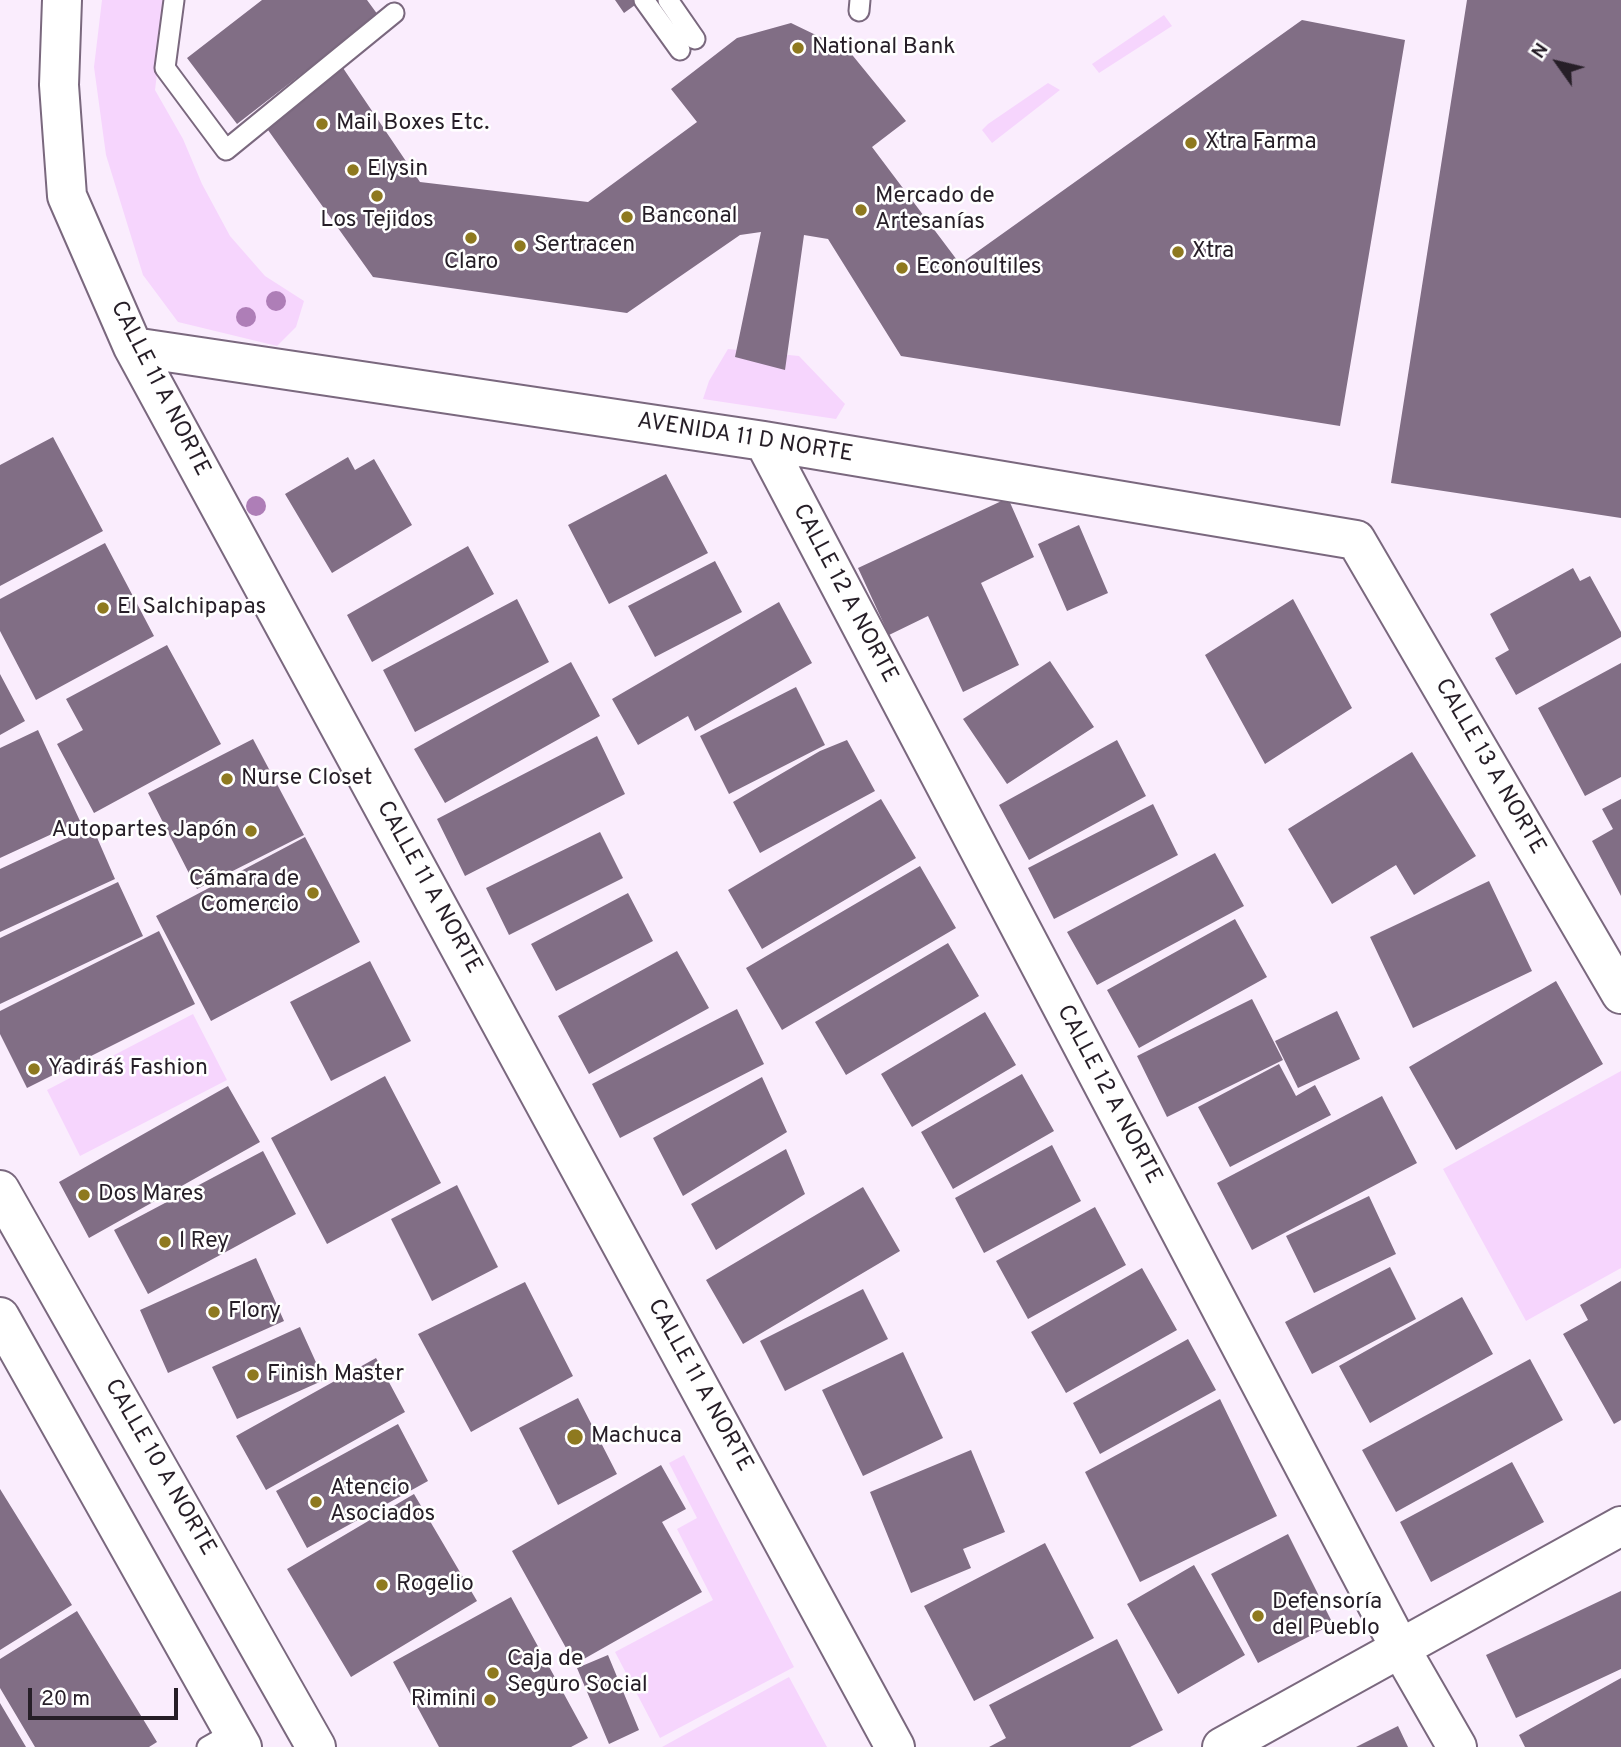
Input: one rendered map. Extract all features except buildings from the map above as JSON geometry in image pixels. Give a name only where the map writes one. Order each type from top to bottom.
[{"type":"street","name":"CALLE 11 A NORTE","points":[[62,0],[59,85],[67,197],[133,347],[895,1747]]},
{"type":"street","name":"AVENIDA 11 D NORTE","points":[[133,347],[764,441],[1356,540]]},
{"type":"street","name":"CALLE 12 A NORTE","points":[[764,441],[1400,1648],[1457,1747]]},
{"type":"street","name":"CALLE 13 A NORTE","points":[[1356,540],[1621,994]]},
{"type":"street","name":"CALLE 10 A NORTE","points":[[0,1190],[316,1747]]},
{"type":"street","points":[[0,1317],[227,1742]]},
{"type":"street","points":[[1222,1747],[1621,1526]]},
{"type":"lane","points":[[174,0],[165,68],[226,150],[394,13]]},
{"type":"lane","points":[[644,0],[687,44],[668,0]]},
{"type":"shaded area","points":[[102,0],[166,0],[155,90],[183,139],[202,184],[230,236],[265,276],[304,301],[296,327],[277,346],[178,322],[143,275],[106,155],[94,67]]},
{"type":"shaded area","points":[[1164,15],[1172,26],[1099,73],[1092,64]]},
{"type":"shaded area","points":[[1048,83],[1060,90],[992,143],[982,130]]},
{"type":"shaded area","points":[[728,349],[799,356],[845,404],[836,419],[703,399],[709,381]]},
{"type":"shaded area","points":[[193,1014],[227,1080],[80,1156],[47,1090]]},
{"type":"shaded area","points":[[1621,1071],[1621,1268],[1526,1321],[1443,1169]]},
{"type":"shaded area","points":[[684,1455],[794,1667],[660,1738],[615,1652],[713,1600],[677,1529],[697,1518],[669,1463]]},
{"type":"shaded area","points":[[789,1677],[827,1747],[662,1747]]},
{"type":"place","name":"National Bank","points":[[798,48]]},
{"type":"place","name":"Mail Boxes Etc.","points":[[322,124]]},
{"type":"place","name":"Xtra Farma","points":[[1191,143]]},
{"type":"place","name":"Elysin","points":[[353,170]]},
{"type":"place","name":"Los Tejidos","points":[[377,196]]},
{"type":"place","name":"Mercado de Artesanías","points":[[861,210]]},
{"type":"place","name":"Banconal","points":[[627,217]]},
{"type":"place","name":"Claro","points":[[471,238]]},
{"type":"place","name":"Sertracen","points":[[520,246]]},
{"type":"place","name":"Xtra","points":[[1178,252]]},
{"type":"place","name":"Econoultiles","points":[[902,268]]},
{"type":"place","name":"El Salchipapas","points":[[103,608]]},
{"type":"place","name":"Nurse Closet","points":[[227,779]]},
{"type":"place","name":"Autopartes Japón","points":[[251,831]]},
{"type":"place","name":"Cámara de Comercio","points":[[313,893]]},
{"type":"place","name":"Yadirá´s Fashion","points":[[34,1069]]},
{"type":"place","name":"Dos Mares","points":[[84,1195]]},
{"type":"place","name":"l Rey","points":[[165,1242]]},
{"type":"place","name":"Flory","points":[[214,1312]]},
{"type":"place","name":"Finish Master","points":[[253,1375]]},
{"type":"place","name":"Machuca","points":[[575,1437]]},
{"type":"place","name":"Atencio Asociados","points":[[316,1502]]},
{"type":"place","name":"Rogelio","points":[[382,1585]]},
{"type":"place","name":"Defensoría del Pueblo","points":[[1258,1616]]},
{"type":"place","name":"Caja de Seguro Social","points":[[493,1673]]},
{"type":"place","name":"Rimini","points":[[490,1700]]}]
